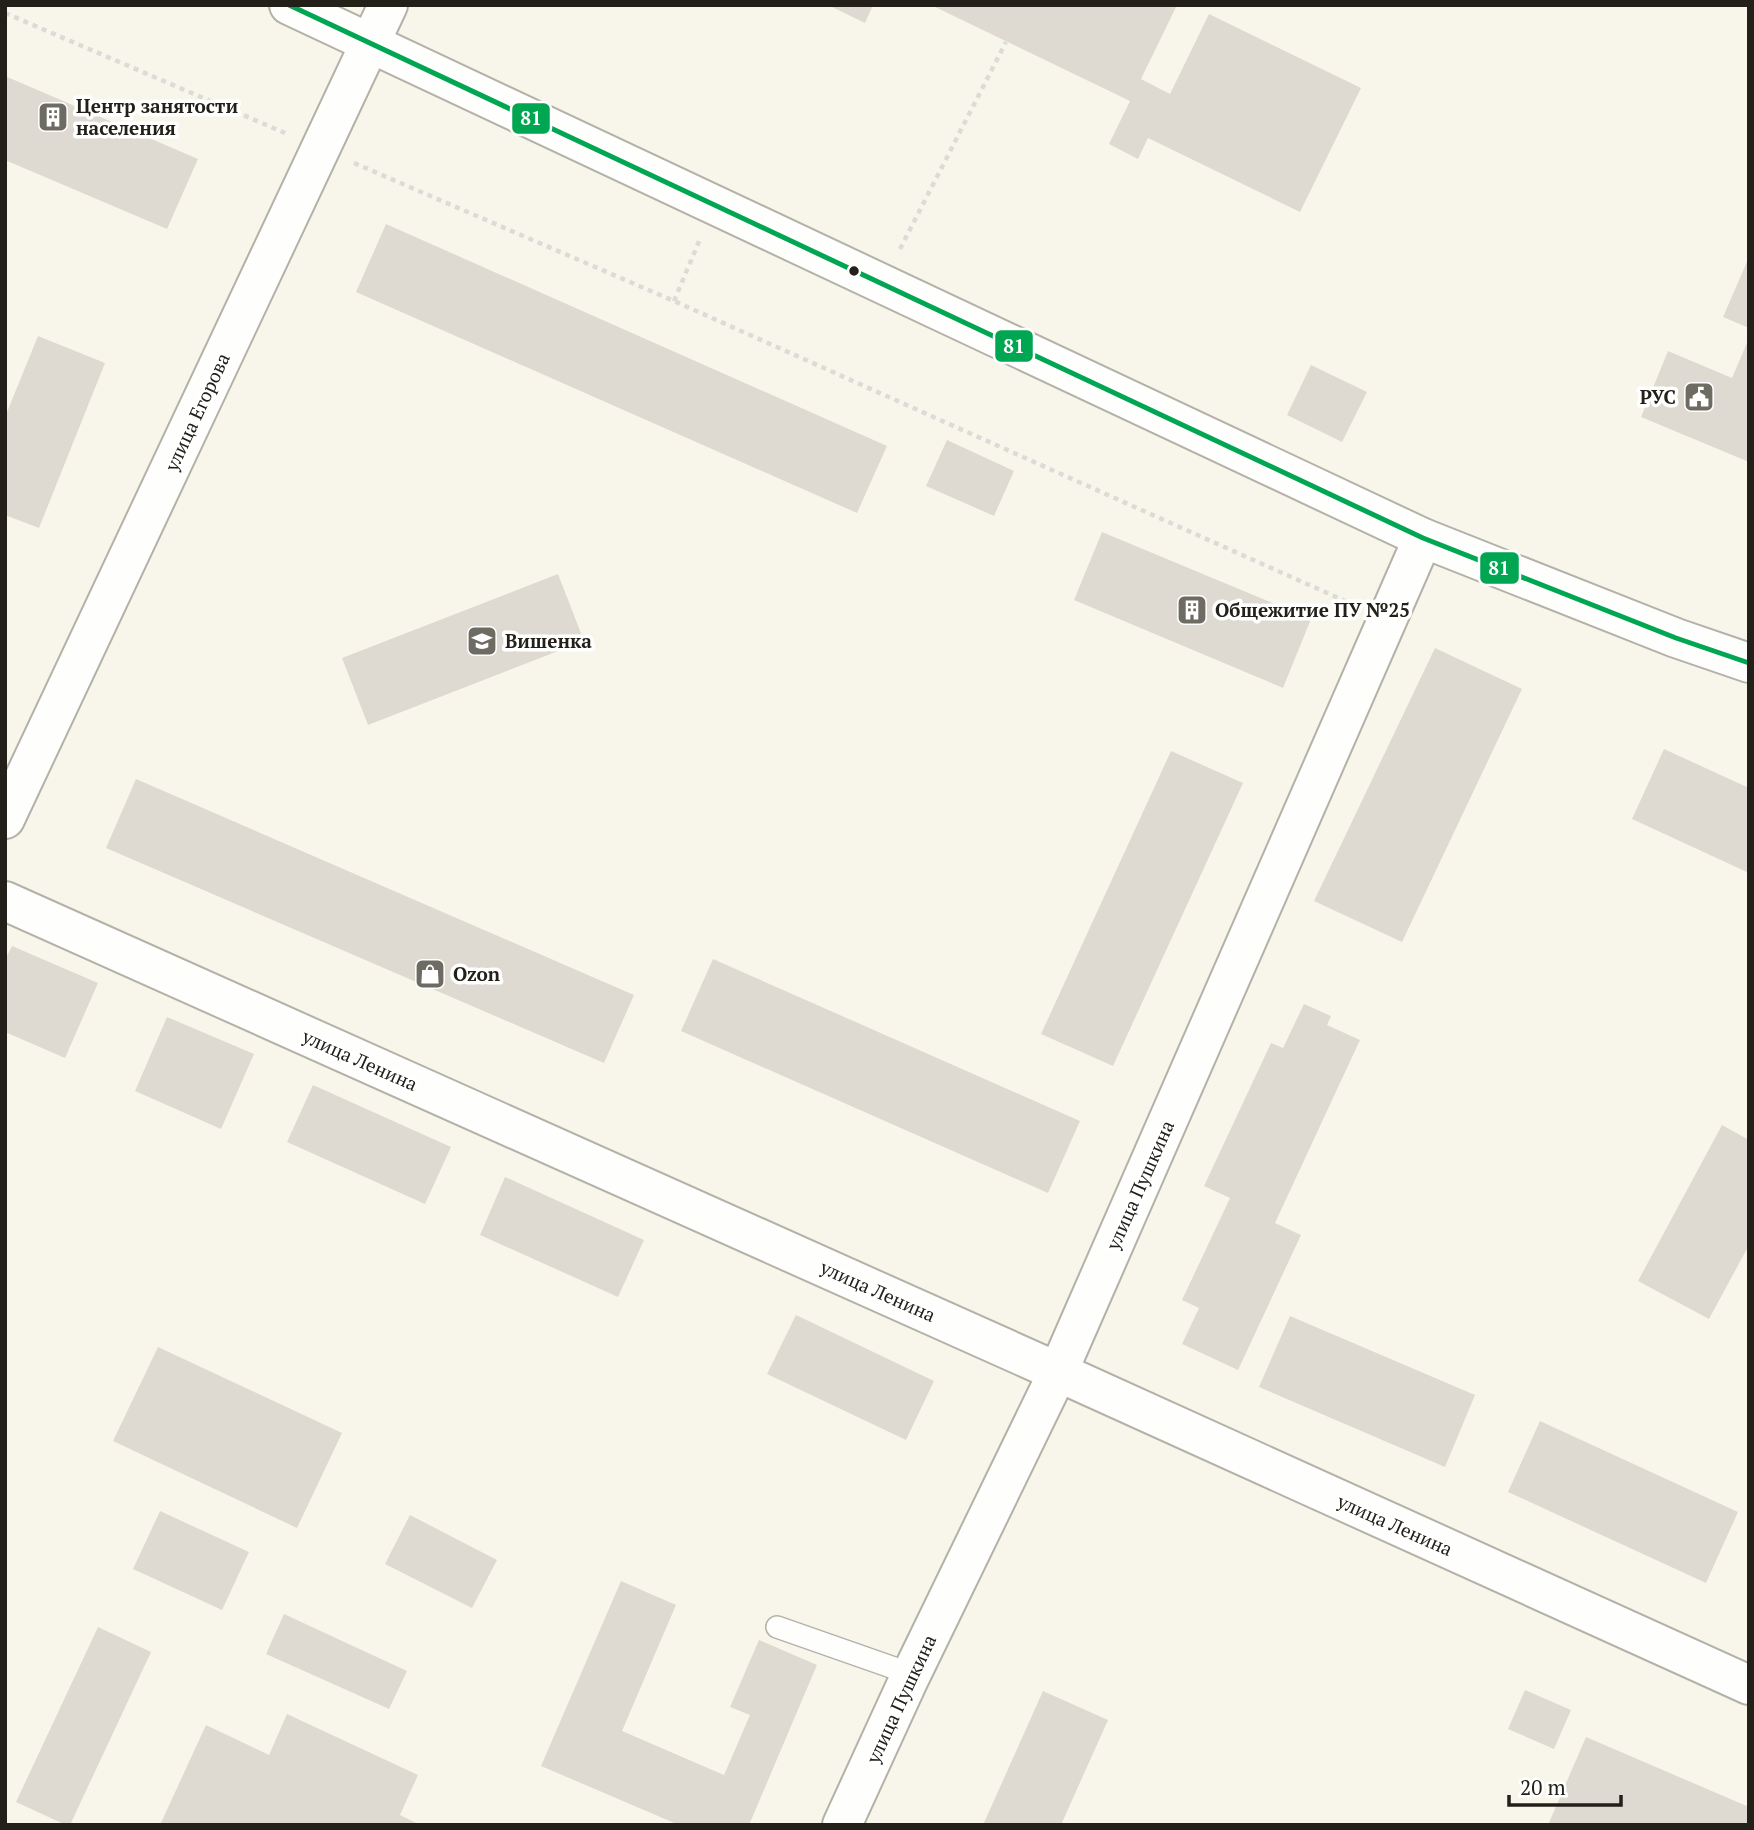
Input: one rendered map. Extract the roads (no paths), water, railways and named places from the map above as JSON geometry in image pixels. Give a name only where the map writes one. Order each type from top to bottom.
[{"type":"street","points":[[289,5],[1423,538],[1676,638],[1749,663]]},
{"type":"street","name":"улица Егорова","points":[[5,819],[388,5]]},
{"type":"street","name":"улица Пушкина","points":[[842,1825],[908,1681],[1058,1372],[1423,538]]},
{"type":"street","name":"улица Ленина","points":[[5,901],[1058,1372],[1749,1685]]},
{"type":"lane","points":[[777,1628],[897,1668],[908,1681]]},
{"type":"place","name":"Центр занятости населения","points":[[53,117]]},
{"type":"place","name":"РУС","points":[[1699,397]]},
{"type":"place","name":"Общежитие ПУ №25","points":[[1192,610]]},
{"type":"place","name":"Вишенка","points":[[482,641]]},
{"type":"place","name":"Ozon","points":[[430,974]]}]
